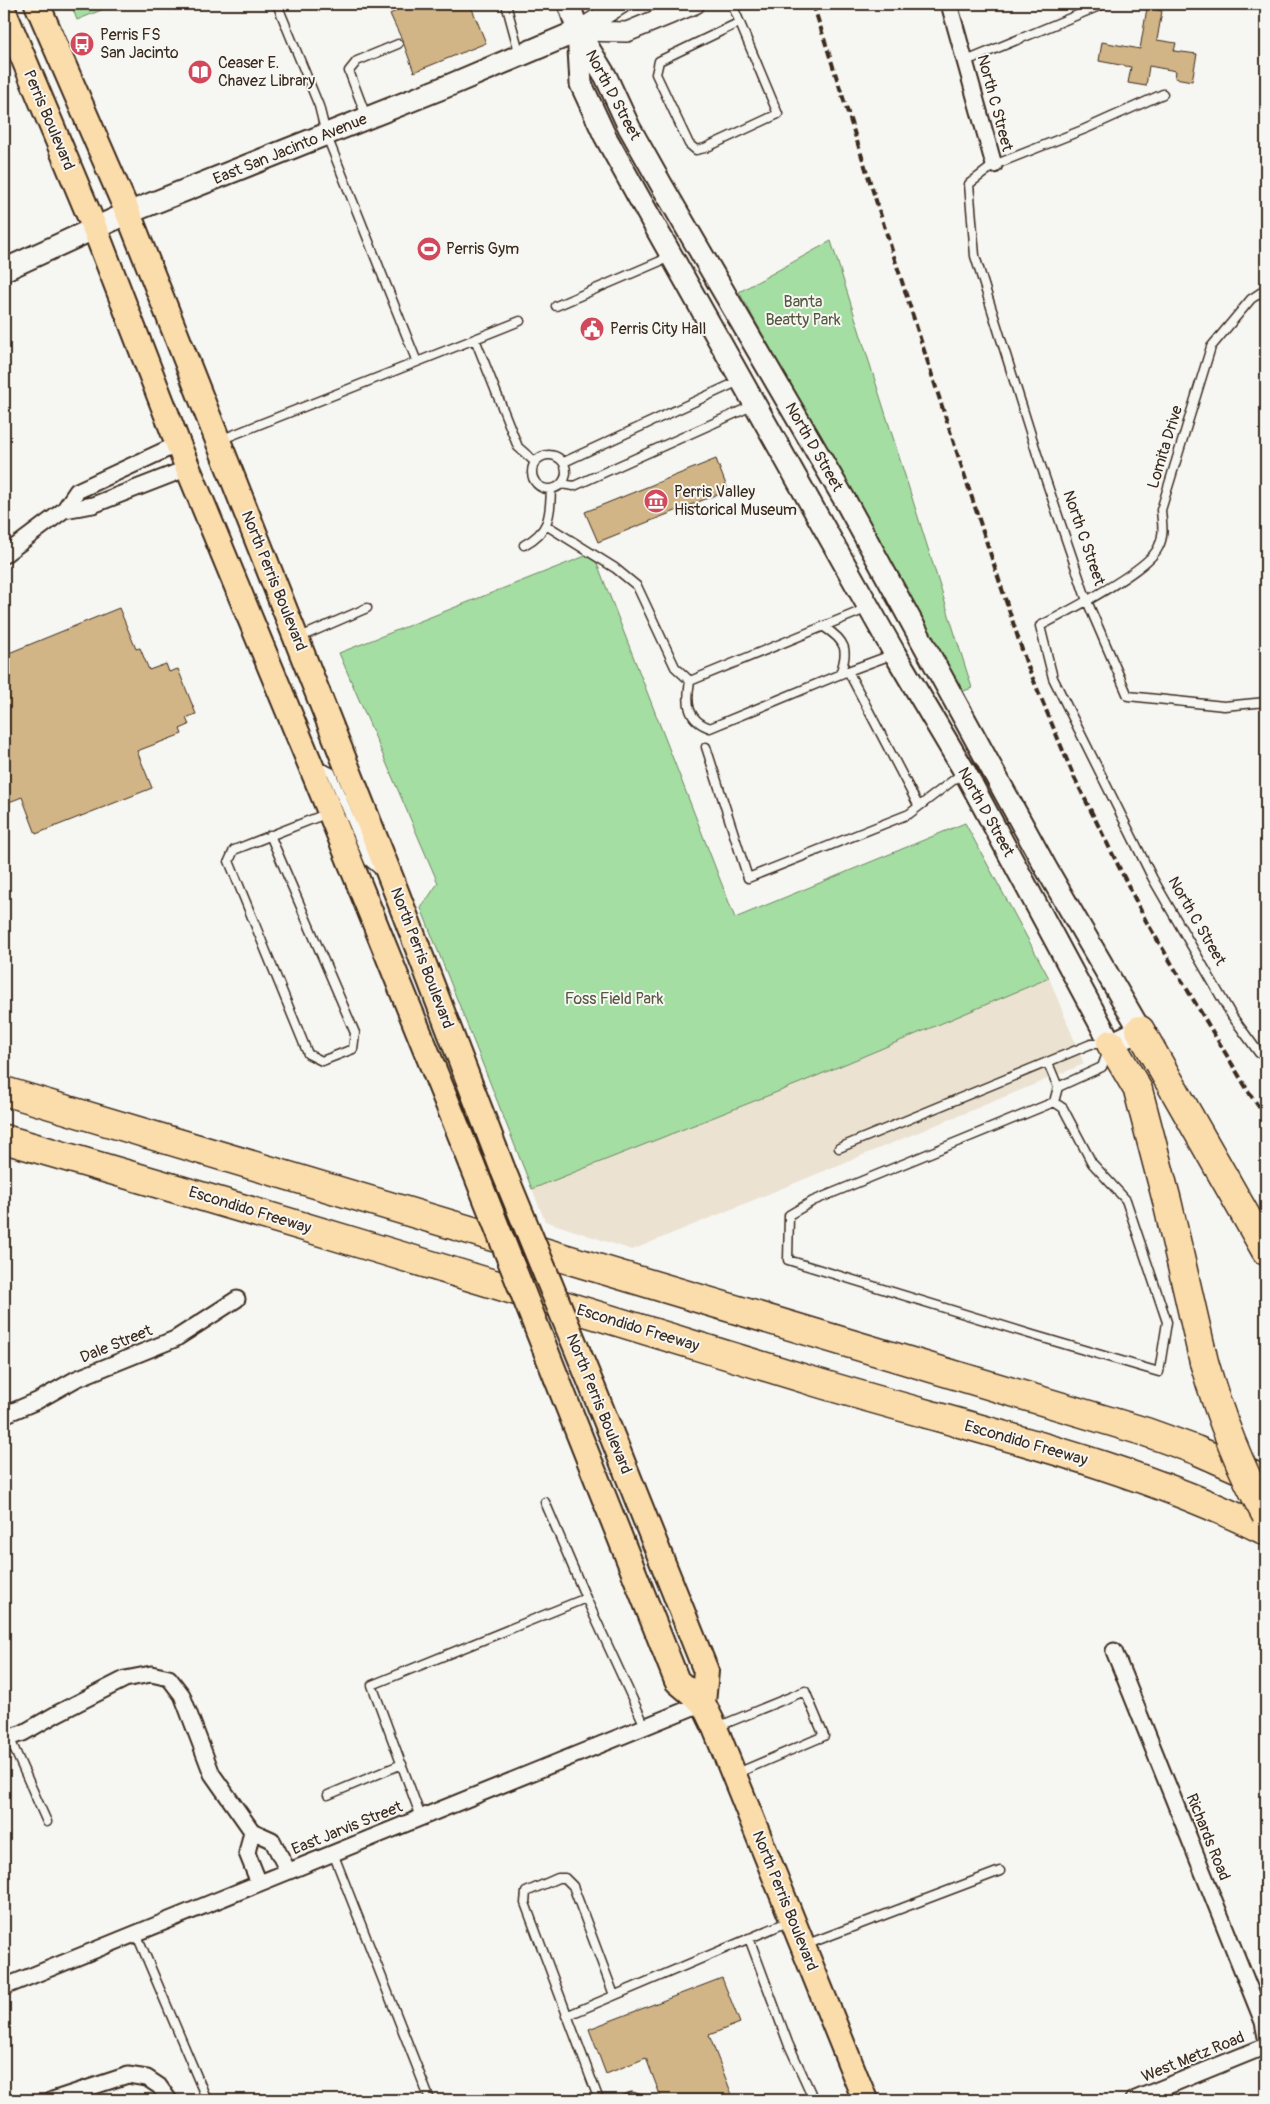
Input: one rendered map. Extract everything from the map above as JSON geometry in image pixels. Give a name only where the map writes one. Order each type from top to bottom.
[{"type":"highway","points":[[1140,1030],[1266,1251]]},
{"type":"highway","points":[[1112,1044],[1138,1090],[1167,1201],[1204,1362],[1219,1414],[1235,1455],[1266,1515]]},
{"type":"highway","points":[[4,1091],[1146,1432],[1196,1450],[1266,1481]]},
{"type":"highway","name":"Escondido Freeway","points":[[4,1139],[230,1204],[845,1391],[1120,1471],[1238,1517],[1266,1531]]},
{"type":"main road","points":[[37,4],[128,214]]},
{"type":"main road","points":[[569,4],[578,31]]},
{"type":"main road","name":"Perris Boulevard","points":[[4,12],[95,229]]},
{"type":"main road","name":"East San Jacinto Avenue","points":[[4,270],[128,214],[578,31]]},
{"type":"main road","name":"North D Street","points":[[578,31],[581,84],[604,136],[895,654],[965,772],[1112,1044]]},
{"type":"main road","name":"North D Street","points":[[578,31],[606,77],[629,127],[660,184],[846,502],[1046,868],[1140,1030]]},
{"type":"main road","name":"North Perris Boulevard","points":[[128,214],[297,638],[503,1170],[706,1671],[703,1703]]},
{"type":"main road","name":"North Perris Boulevard","points":[[95,229],[178,444],[330,812],[472,1164],[677,1681],[703,1703],[715,1728],[865,2100]]},
{"type":"main road","points":[[741,380],[775,379]]},
{"type":"main road","points":[[755,405],[775,379]]},
{"type":"main road","points":[[965,772],[986,757]]},
{"type":"main road","points":[[1112,1044],[1140,1030]]},
{"type":"street","points":[[578,31],[621,4]]},
{"type":"street","points":[[578,31],[627,32],[695,4]]},
{"type":"street","name":"North C Street","points":[[949,4],[994,165]]},
{"type":"street","points":[[4,555],[64,510],[77,491],[178,444]]},
{"type":"street","points":[[64,510],[93,504],[188,468]]},
{"type":"street","name":"Dale Street","points":[[4,1415],[37,1401],[76,1379],[174,1339],[237,1299]]},
{"type":"street","name":"Richards Road","points":[[1114,1651],[1263,2022],[1266,2037]]},
{"type":"street","points":[[7,1738],[23,1733],[125,1679],[151,1674],[169,1678],[182,1695],[212,1774],[252,1831],[272,1840],[288,1871]]},
{"type":"street","name":"East Jarvis Street","points":[[4,1986],[703,1703]]},
{"type":"street","points":[[252,1831],[247,1853],[259,1883]]},
{"type":"street","name":"West Metz Road","points":[[1133,2100],[1266,2046]]},
{"type":"street","points":[[52,2100],[128,2075],[148,2078],[159,2086],[169,2100]]},
{"type":"lane","points":[[278,4],[318,106],[326,134],[417,362]]},
{"type":"lane","points":[[506,4],[520,56]]},
{"type":"lane","points":[[732,4],[738,23],[778,114],[705,148],[696,150],[688,144],[656,74],[659,61],[738,23]]},
{"type":"lane","points":[[966,61],[1104,4]]},
{"type":"lane","points":[[367,118],[349,72],[357,61],[398,44]]},
{"type":"lane","points":[[994,165],[1085,130],[1163,94]]},
{"type":"lane","name":"North C Street","points":[[994,165],[969,184],[975,256],[1037,454],[1087,602],[1040,626],[1053,678],[1152,879],[1232,1016],[1260,1053],[1266,1056]]},
{"type":"lane","points":[[556,306],[672,256]]},
{"type":"lane","name":"Lomita Drive","points":[[1087,602],[1147,561],[1158,549],[1163,534],[1161,510],[1211,347],[1251,299],[1266,289]]},
{"type":"lane","points":[[218,441],[520,321]]},
{"type":"lane","points":[[475,339],[518,447],[535,462]]},
{"type":"lane","points":[[564,462],[741,380]]},
{"type":"lane","points":[[561,484],[566,474],[564,462],[550,455],[544,455],[535,462],[532,472],[533,478],[540,487],[551,489],[561,484],[574,486],[755,405]]},
{"type":"lane","points":[[524,545],[537,538],[546,525],[550,512],[551,489]]},
{"type":"lane","points":[[546,525],[615,568],[637,586],[675,667],[690,681]]},
{"type":"lane","points":[[1087,602],[1128,696],[1224,706],[1266,702]]},
{"type":"lane","points":[[297,638],[367,608]]},
{"type":"lane","points":[[690,681],[870,608]]},
{"type":"lane","points":[[824,627],[837,635],[844,645],[846,658],[840,674]]},
{"type":"lane","points":[[690,681],[687,696],[691,713],[699,724],[710,728],[840,674],[895,654]]},
{"type":"lane","points":[[848,671],[918,805]]},
{"type":"lane","points":[[706,747],[748,878],[908,814],[965,772]]},
{"type":"lane","points":[[313,771],[325,769],[331,772],[369,862],[392,881]]},
{"type":"lane","points":[[270,835],[355,1033],[353,1049],[322,1062],[308,1054],[229,861],[234,850],[270,835],[330,812]]},
{"type":"lane","points":[[838,1148],[1091,1044],[1112,1044],[1102,1067],[1058,1087]]},
{"type":"lane","points":[[1048,1063],[1058,1087],[1054,1102]]},
{"type":"lane","points":[[1054,1102],[1064,1108],[1092,1163],[1126,1200],[1167,1322],[1159,1372],[788,1260],[789,1216],[813,1201],[1054,1102]]},
{"type":"lane","points":[[545,1502],[586,1598],[645,1726]]},
{"type":"lane","points":[[421,1817],[372,1685],[586,1598]]},
{"type":"lane","points":[[715,1728],[805,1691],[810,1702],[824,1738],[734,1774]]},
{"type":"lane","points":[[7,1738],[47,1822]]},
{"type":"lane","points":[[328,1795],[402,1764]]},
{"type":"lane","points":[[333,1853],[430,2100]]},
{"type":"lane","points":[[803,1946],[1000,1871]]},
{"type":"lane","points":[[598,2100],[525,1903],[526,1892],[558,1878],[565,1878],[573,1886],[614,1995]]},
{"type":"lane","points":[[566,2016],[792,1920]]},
{"type":"lane","points":[[136,1933],[207,2100]]},
{"type":"lane","points":[[749,1938],[788,2043],[814,2100]]},
{"type":"lane","points":[[624,2100],[632,2097],[641,2100]]},
{"type":"shaded area","points":[[1049,978],[1084,1064],[632,1250],[545,1221],[532,1189]]},
{"type":"green space","points":[[71,4],[116,4],[77,20]]},
{"type":"green space","name":"Banta Beatty Park","points":[[831,241],[972,688],[961,692],[739,292]]},
{"type":"green space","name":"Foss Field Park","points":[[593,553],[735,918],[965,823],[1049,978],[800,1083],[532,1189],[421,908],[438,883],[339,653]]},
{"type":"building","points":[[393,4],[470,4],[486,43],[414,72],[390,14],[396,11]]},
{"type":"building","points":[[1147,8],[1162,11],[1157,40],[1176,43],[1174,51],[1197,54],[1192,81],[1175,78],[1176,71],[1149,66],[1146,86],[1128,83],[1131,67],[1099,61],[1102,42],[1140,49]]},
{"type":"building","name":"Perris Valley Historical Museum","points":[[716,459],[728,490],[598,542],[585,512]]},
{"type":"building","points":[[119,608],[136,649],[140,648],[149,670],[166,664],[169,672],[178,669],[196,714],[186,718],[189,725],[180,729],[182,734],[137,751],[152,788],[36,834],[22,797],[4,804],[4,655]]},
{"type":"building","points":[[722,1978],[740,2023],[709,2035],[734,2100],[662,2100],[646,2058],[606,2074],[589,2029]]},
{"type":"railway","points":[[813,4],[1026,662],[1074,777],[1146,921],[1250,1094],[1266,1117]]},
{"type":"place","name":"Perris FS San Jacinto","points":[[82,44]]},
{"type":"place","name":"Ceaser E. Chavez Library","points":[[200,72]]},
{"type":"place","name":"Perris Gym","points":[[429,249]]},
{"type":"place","name":"Perris City Hall","points":[[592,329]]},
{"type":"place","name":"Perris Valley Historical Museum","points":[[656,501]]}]
